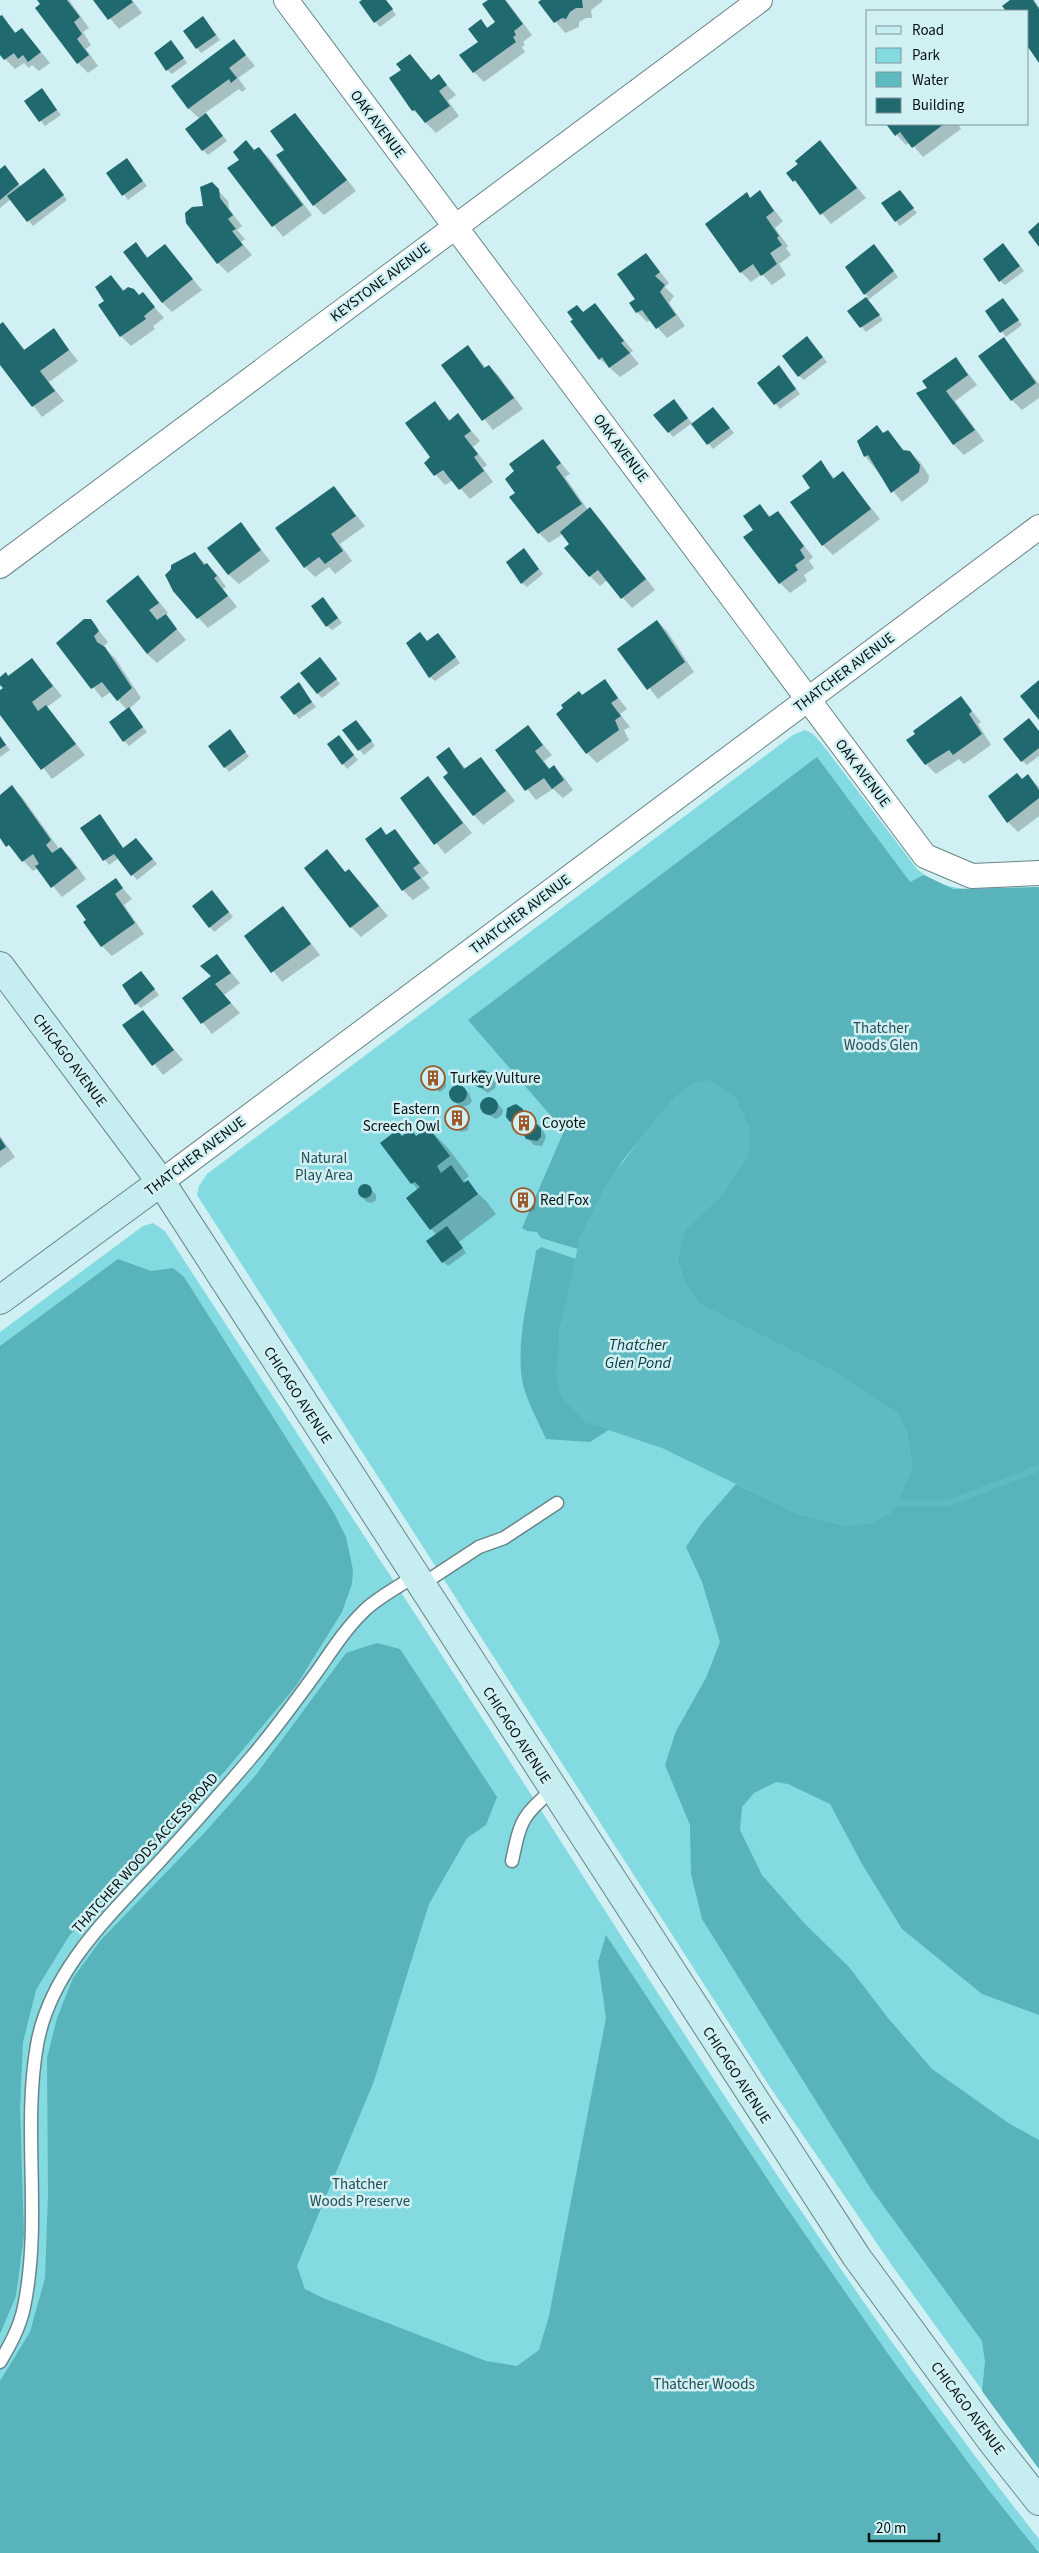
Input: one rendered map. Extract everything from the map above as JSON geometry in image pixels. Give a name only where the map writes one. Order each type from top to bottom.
[{"type":"main road","name":"CHICAGO AVENUE","points":[[0,966],[160,1182],[856,2256],[990,2440],[1039,2501]]},
{"type":"main road","name":"THATCHER AVENUE","points":[[0,1300],[160,1182]]},
{"type":"street","name":"OAK AVENUE","points":[[286,0],[925,856],[972,876],[1039,873]]},
{"type":"street","name":"KEYSTONE AVENUE","points":[[0,566],[760,0]]},
{"type":"street","name":"THATCHER AVENUE","points":[[160,1182],[1039,527]]},
{"type":"lane","name":"THATCHER WOODS ACCESS ROAD","points":[[0,2362],[13,2339],[24,2309],[29,2273],[33,2228],[33,2076],[37,2043],[48,2007],[68,1970],[93,1934],[200,1818],[253,1756],[299,1698],[348,1627],[367,1608],[479,1548],[504,1538],[557,1503]]},
{"type":"lane","points":[[512,1861],[519,1825],[526,1814],[553,1789]]},
{"type":"green space","name":"Natural Play Area","points":[[805,730],[813,734],[822,744],[917,869],[930,878],[945,885],[975,890],[1039,887],[1039,2469],[891,2264],[770,2087],[197,1195],[199,1186],[207,1174],[793,735]]},
{"type":"green space","name":"Thatcher Woods Glen","points":[[817,757],[910,882],[924,875],[953,889],[1039,887],[1039,2015],[982,1994],[902,1929],[862,1864],[830,1804],[788,1784],[776,1782],[754,1793],[742,1807],[740,1830],[762,1875],[805,1924],[849,1967],[888,2018],[932,2069],[1010,2124],[1039,2140],[1039,2469],[982,2391],[985,2362],[982,2341],[871,2189],[702,1919],[691,1874],[690,1825],[665,1765],[676,1731],[706,1678],[720,1642],[702,1582],[686,1547],[702,1523],[736,1484],[796,1513],[845,1526],[889,1514],[902,1492],[912,1467],[906,1430],[748,1329],[700,1304],[686,1285],[677,1260],[685,1230],[724,1193],[676,1096],[623,1160],[580,1237],[578,1249],[541,1238],[537,1232],[527,1231],[522,1228],[564,1131],[468,1020]]},
{"type":"green space","name":"Thatcher Woods Preserve","points":[[153,1223],[165,1231],[412,1609],[689,2042],[756,2143],[893,2344],[1039,2539],[1039,2553],[0,2553],[0,1332],[143,1226]]},
{"type":"green space","points":[[541,1247],[576,1259],[559,1334],[585,1422],[610,1429],[590,1442],[546,1439],[524,1388],[521,1370],[521,1341],[536,1251]]},
{"type":"green space","points":[[118,1259],[151,1271],[173,1268],[184,1277],[334,1513],[346,1537],[353,1570],[352,1584],[342,1612],[296,1686],[225,1771],[69,1936],[36,1990],[23,2042],[20,2108],[24,2235],[16,2296],[0,2334],[0,1346]]},
{"type":"green space","name":"Thatcher Woods","points":[[377,1643],[400,1649],[497,1797],[486,1825],[467,1838],[429,1904],[374,2081],[297,2266],[305,2289],[323,2298],[486,2361],[517,2366],[539,2350],[549,2316],[606,2018],[598,1962],[606,1935],[782,2201],[893,2361],[987,2488],[1039,2553],[0,2553],[0,2381],[30,2332],[45,2278],[48,2195],[47,2058],[57,2018],[73,1978],[100,1941],[206,1831],[255,1776],[346,1653]]},
{"type":"water","name":"Thatcher Glen Pond","points":[[710,1080],[735,1096],[749,1126],[749,1156],[724,1193],[685,1231],[677,1260],[686,1285],[700,1304],[838,1373],[897,1412],[906,1430],[912,1467],[902,1492],[889,1514],[871,1524],[845,1526],[796,1513],[662,1448],[585,1422],[561,1397],[556,1378],[559,1334],[580,1237],[606,1185],[652,1123],[676,1096],[694,1083]]},
{"type":"building","points":[[37,0],[67,0],[80,17],[74,22],[82,34],[77,39],[89,55],[77,64],[35,8],[40,4]]},
{"type":"building","points":[[93,0],[131,0],[133,2],[108,20]]},
{"type":"building","points":[[362,0],[386,0],[393,9],[374,23],[359,2]]},
{"type":"building","points":[[488,0],[505,0],[523,24],[514,31],[516,35],[513,37],[516,42],[473,73],[459,55],[478,42],[468,29],[481,19],[487,28],[495,22],[482,4]]},
{"type":"building","points":[[541,0],[582,0],[583,8],[576,8],[570,12],[566,19],[562,18],[554,23],[538,2]]},
{"type":"building","points":[[1010,0],[1033,0],[1039,9],[1039,63],[1029,48],[1029,10],[1005,10],[1002,6]]},
{"type":"building","points":[[2,15],[15,33],[22,28],[41,52],[28,62],[23,55],[18,59],[14,53],[4,60],[0,55],[0,16]]},
{"type":"building","points":[[203,16],[216,35],[196,49],[183,31]]},
{"type":"building","points":[[234,39],[246,55],[229,68],[237,78],[231,83],[229,79],[188,109],[171,86]]},
{"type":"building","points":[[171,40],[184,58],[166,71],[154,53]]},
{"type":"building","points":[[410,54],[431,80],[439,74],[447,85],[439,91],[450,106],[425,123],[415,110],[412,111],[389,78],[401,70],[396,64]]},
{"type":"building","points":[[42,88],[57,110],[39,122],[24,101]]},
{"type":"building","points":[[206,113],[223,136],[202,151],[185,129]]},
{"type":"building","points":[[295,113],[347,180],[313,206],[276,155],[284,150],[270,131]]},
{"type":"building","points":[[887,125],[943,125],[912,148],[900,132],[895,136]]},
{"type":"building","points":[[246,140],[254,150],[259,147],[303,205],[272,227],[227,168],[239,160],[233,152]]},
{"type":"building","points":[[820,140],[857,188],[820,215],[795,180],[793,182],[786,173],[798,164],[795,161]]},
{"type":"building","points":[[127,158],[143,181],[122,196],[106,173]]},
{"type":"building","points":[[5,165],[19,184],[0,200],[0,169]]},
{"type":"building","points":[[44,168],[64,195],[27,222],[7,196]]},
{"type":"building","points":[[212,182],[219,189],[220,198],[233,215],[228,219],[236,229],[232,231],[243,245],[217,264],[186,223],[185,213],[192,207],[203,206],[200,187]]},
{"type":"building","points":[[760,190],[774,211],[766,217],[779,236],[777,238],[782,245],[770,253],[777,264],[761,276],[753,264],[740,273],[705,224],[747,192],[750,198]]},
{"type":"building","points":[[900,190],[914,208],[895,222],[881,203]]},
{"type":"building","points":[[1039,222],[1039,247],[1028,232]]},
{"type":"building","points":[[136,242],[147,258],[165,244],[193,279],[162,303],[123,252]]},
{"type":"building","points":[[1003,243],[1020,266],[999,282],[983,259]]},
{"type":"building","points":[[874,244],[894,271],[864,295],[845,267]]},
{"type":"building","points":[[646,253],[660,272],[655,276],[665,285],[660,292],[676,315],[656,329],[642,310],[636,313],[629,303],[635,299],[617,274]]},
{"type":"building","points":[[111,275],[123,291],[128,287],[134,289],[139,295],[143,292],[155,307],[144,316],[146,319],[120,337],[98,305],[104,301],[95,287]]},
{"type":"building","points":[[866,297],[880,315],[860,328],[847,311]]},
{"type":"building","points":[[1003,298],[1019,320],[1000,333],[985,311]]},
{"type":"building","points":[[595,303],[624,341],[621,343],[630,353],[609,368],[602,357],[599,360],[570,321],[573,320],[567,312],[577,305],[583,312]]},
{"type":"building","points":[[3,322],[24,350],[54,328],[69,350],[40,371],[55,391],[32,407],[0,365],[0,324]]},
{"type":"building","points":[[807,336],[823,357],[798,377],[782,356]]},
{"type":"building","points":[[1004,337],[1036,383],[1011,401],[978,356]]},
{"type":"building","points":[[468,345],[484,368],[489,365],[514,398],[482,421],[441,365]]},
{"type":"building","points":[[956,357],[968,375],[946,391],[975,430],[953,445],[916,393],[927,388],[922,381]]},
{"type":"building","points":[[779,365],[796,389],[774,405],[757,383]]},
{"type":"building","points":[[674,399],[688,418],[668,433],[653,415]]},
{"type":"building","points":[[435,401],[449,421],[458,413],[471,431],[464,436],[478,454],[474,457],[484,471],[459,490],[443,470],[434,476],[424,463],[430,457],[405,423]]},
{"type":"building","points":[[713,407],[730,428],[707,445],[691,424]]},
{"type":"building","points":[[877,425],[883,433],[888,430],[903,450],[910,451],[920,465],[919,472],[891,493],[868,455],[864,457],[857,441]]},
{"type":"building","points":[[543,439],[561,463],[556,467],[582,504],[538,534],[509,497],[515,493],[505,479],[514,471],[509,464]]},
{"type":"building","points":[[821,460],[833,479],[843,471],[871,509],[822,546],[790,502],[810,488],[802,476]]},
{"type":"building","points":[[334,486],[356,516],[331,534],[343,551],[325,564],[319,557],[304,568],[275,528]]},
{"type":"building","points":[[760,504],[769,517],[778,511],[804,546],[800,550],[805,558],[795,565],[798,570],[779,584],[743,537],[753,530],[743,516]]},
{"type":"building","points":[[590,507],[646,579],[621,599],[598,570],[589,577],[564,548],[569,544],[560,532]]},
{"type":"building","points":[[241,522],[261,550],[228,575],[207,548]]},
{"type":"building","points":[[524,548],[539,569],[521,584],[506,562]]},
{"type":"building","points":[[195,552],[204,565],[207,563],[217,576],[214,578],[228,596],[197,619],[173,591],[165,575],[171,569],[171,565]]},
{"type":"building","points":[[138,575],[159,603],[149,610],[157,620],[166,614],[177,629],[147,654],[106,601]]},
{"type":"building","points":[[323,597],[338,618],[326,627],[311,606]]},
{"type":"building","points":[[84,619],[91,619],[96,626],[99,631],[94,636],[97,642],[105,647],[132,688],[117,701],[102,682],[91,689],[56,643]]},
{"type":"building","points":[[657,620],[685,662],[647,690],[617,649]]},
{"type":"building","points":[[420,632],[427,641],[438,633],[456,657],[429,678],[406,643]]},
{"type":"building","points":[[320,657],[337,679],[317,694],[300,673]]},
{"type":"building","points":[[32,658],[53,686],[32,702],[38,711],[46,705],[76,744],[41,770],[0,715],[0,690],[3,688],[0,685],[0,677],[6,672],[8,676]]},
{"type":"building","points":[[605,679],[618,698],[611,703],[621,716],[615,720],[619,730],[586,754],[556,714],[563,708],[561,705],[579,691],[582,695]]},
{"type":"building","points":[[1039,680],[1039,720],[1020,696]]},
{"type":"building","points":[[299,682],[312,702],[294,715],[280,697]]},
{"type":"building","points":[[961,696],[972,711],[969,714],[982,734],[953,755],[949,750],[925,765],[906,740],[915,734],[913,731]]},
{"type":"building","points":[[129,707],[143,727],[123,742],[109,722]]},
{"type":"building","points":[[1029,718],[1039,731],[1039,748],[1021,762],[1003,739]]},
{"type":"building","points":[[356,720],[372,741],[358,751],[342,730]]},
{"type":"building","points":[[528,725],[543,745],[535,751],[549,769],[554,765],[564,780],[552,789],[544,778],[525,791],[495,750]]},
{"type":"building","points":[[230,729],[246,752],[224,768],[208,746]]},
{"type":"building","points":[[339,735],[354,755],[342,765],[327,744]]},
{"type":"building","points":[[0,736],[6,745],[0,749]]},
{"type":"building","points":[[449,747],[464,769],[481,757],[506,791],[473,816],[443,777],[448,773],[436,757]]},
{"type":"building","points":[[1017,773],[1022,779],[1028,774],[1039,790],[1039,798],[1007,823],[988,796]]},
{"type":"building","points":[[428,776],[463,823],[434,845],[400,798]]},
{"type":"building","points":[[12,785],[51,840],[46,845],[52,853],[61,847],[77,868],[51,888],[35,866],[39,864],[33,854],[22,862],[9,845],[6,847],[0,838],[0,795]]},
{"type":"building","points":[[100,814],[123,848],[136,838],[153,859],[131,876],[114,854],[103,861],[80,828]]},
{"type":"building","points":[[381,827],[386,835],[395,829],[420,863],[413,868],[421,878],[402,891],[365,839]]},
{"type":"building","points":[[327,849],[345,872],[349,869],[379,906],[350,928],[304,868]]},
{"type":"building","points":[[116,878],[123,888],[115,894],[135,923],[101,947],[83,922],[86,920],[76,906]]},
{"type":"building","points":[[212,890],[229,912],[209,928],[192,906]]},
{"type":"building","points":[[283,906],[311,944],[271,973],[244,936]]},
{"type":"building","points":[[217,954],[231,973],[215,984],[231,1003],[201,1024],[182,998],[211,976],[200,966]]},
{"type":"building","points":[[141,971],[155,989],[135,1005],[122,985]]},
{"type":"building","points":[[143,1010],[174,1050],[152,1066],[122,1025]]},
{"type":"building","name":"Turkey Vulture","points":[[429,1069],[437,1069],[442,1074],[440,1085],[429,1087],[424,1082],[424,1074]]},
{"type":"building","points":[[478,1070],[486,1070],[491,1075],[489,1086],[478,1088],[473,1083],[473,1075]]},
{"type":"building","points":[[454,1085],[462,1085],[467,1090],[465,1101],[454,1103],[449,1098],[449,1090]]},
{"type":"building","points":[[485,1097],[493,1097],[498,1102],[496,1113],[485,1115],[480,1110],[480,1102]]},
{"type":"building","name":"Coyote","points":[[516,1104],[523,1109],[522,1119],[528,1125],[537,1124],[541,1128],[541,1137],[537,1141],[526,1139],[523,1133],[525,1127],[520,1121],[510,1122],[506,1117],[507,1108]]},
{"type":"building","name":"Eastern Screech Owl","points":[[453,1110],[461,1110],[466,1115],[464,1126],[453,1128],[448,1123],[448,1115]]},
{"type":"building","points":[[428,1127],[450,1156],[437,1166],[441,1173],[451,1165],[464,1183],[468,1180],[478,1194],[430,1230],[406,1198],[420,1187],[415,1182],[411,1184],[380,1143],[397,1130],[402,1136],[411,1129],[416,1136]]},
{"type":"building","points":[[0,1138],[6,1147],[0,1151]]},
{"type":"building","points":[[362,1184],[368,1184],[372,1191],[368,1198],[362,1198],[358,1194],[358,1188]]},
{"type":"building","name":"Red Fox","points":[[520,1193],[526,1193],[530,1200],[526,1207],[520,1207],[516,1203],[516,1197]]},
{"type":"building","points":[[447,1226],[463,1248],[442,1263],[426,1241]]},
{"type":"waterway","points":[[895,1503],[949,1503],[1039,1468]]},
{"type":"place","name":"Turkey Vulture","points":[[433,1078]]},
{"type":"place","name":"Eastern Screech Owl","points":[[457,1118]]},
{"type":"place","name":"Coyote","points":[[524,1123]]},
{"type":"place","name":"Red Fox","points":[[523,1200]]}]
